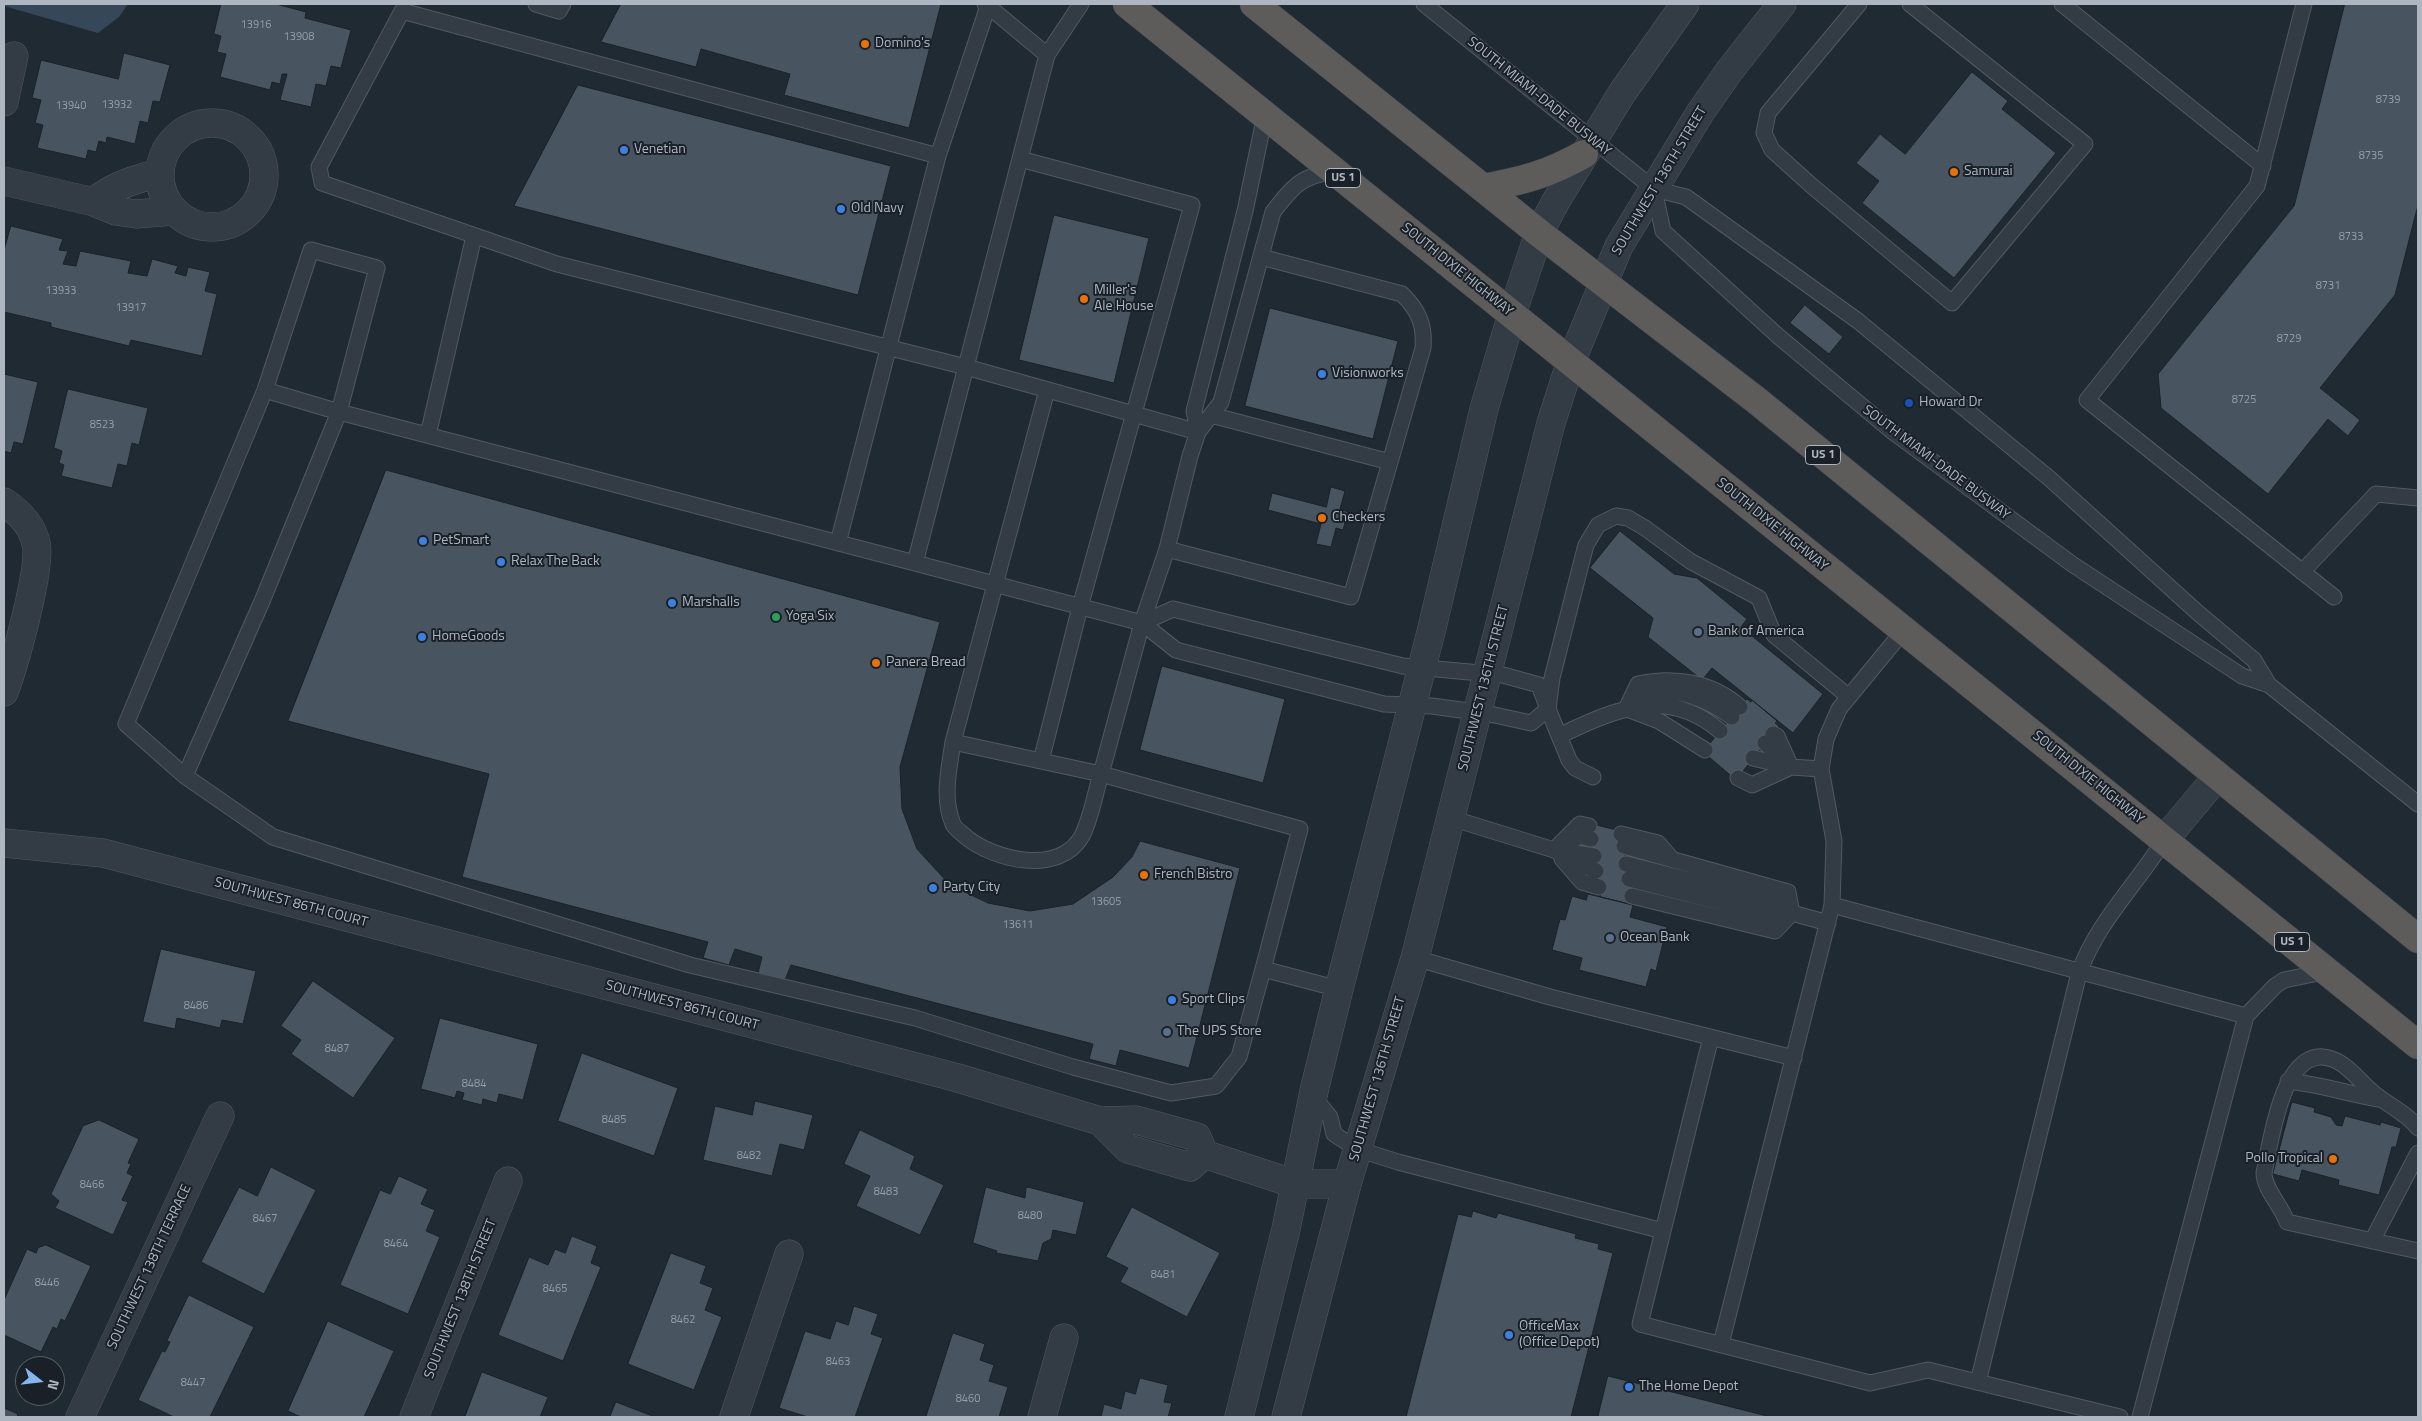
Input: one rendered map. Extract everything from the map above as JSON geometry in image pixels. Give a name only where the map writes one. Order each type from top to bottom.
[{"type":"highway","name":"SOUTH DIXIE HIGHWAY","points":[[1126,4],[1512,314],[1570,364],[2165,839],[2418,1044]]},
{"type":"highway","name":"US 1","points":[[1254,4],[1483,188],[1763,406],[2418,940]]},
{"type":"highway","points":[[1483,188],[1529,179],[1556,170],[1588,147]]},
{"type":"street","points":[[1238,1417],[1286,1229],[1313,1096],[1339,989],[1422,667],[1484,410],[1512,314],[1540,233],[1588,147],[1637,71],[1685,4]]},
{"type":"street","name":"SOUTHWEST 136TH STREET","points":[[1286,1417],[1357,1148],[1415,958],[1551,423],[1570,364],[1619,246],[1730,70],[1782,4]]},
{"type":"street","points":[[4,102],[14,56]]},
{"type":"street","points":[[204,123],[221,123],[238,129],[252,140],[261,156],[265,174],[262,192],[254,208],[240,220],[223,227],[205,227],[188,222],[174,211],[161,187],[159,173],[163,156],[172,140],[186,129],[204,123]]},
{"type":"street","points":[[94,202],[107,191],[128,182],[159,173]]},
{"type":"street","points":[[4,182],[94,202],[116,211],[136,214],[174,211]]},
{"type":"street","points":[[4,502],[25,519],[32,532],[38,552],[26,616],[4,692]]},
{"type":"street","points":[[2165,839],[2217,777]]},
{"type":"street","name":"SOUTHWEST 86TH COURT","points":[[4,843],[103,853],[958,1078],[1100,1121],[1128,1149],[1190,1167],[1204,1154],[1295,1184]]},
{"type":"street","name":"SOUTHWEST 138TH TERRACE","points":[[80,1417],[220,1116]]},
{"type":"street","name":"SOUTHWEST 138TH STREET","points":[[414,1417],[508,1180]]},
{"type":"street","points":[[1295,1184],[1347,1184]]},
{"type":"street","points":[[734,1417],[789,1254]]},
{"type":"street","points":[[1042,1417],[1064,1338]]},
{"type":"lane","points":[[536,4],[559,11],[563,4]]},
{"type":"lane","points":[[915,563],[1048,56],[1081,4]]},
{"type":"lane","name":"SOUTH MIAMI-DADE BUSWAY","points":[[1424,4],[1588,147],[1654,190],[1686,197],[1842,309],[1928,377],[2049,478],[2197,612],[2254,660],[2268,685]]},
{"type":"lane","points":[[1858,4],[1768,113],[1764,132],[1772,150],[1952,303],[2085,144],[1910,4]]},
{"type":"lane","points":[[2062,4],[2262,166]]},
{"type":"lane","points":[[2304,4],[2257,186],[2087,400],[2334,597]]},
{"type":"lane","points":[[838,542],[938,156],[986,5],[1048,56]]},
{"type":"lane","points":[[938,156],[402,11],[319,167],[322,183],[557,264],[966,367],[1198,432]]},
{"type":"lane","points":[[1198,432],[1194,411],[1245,211],[1265,114]]},
{"type":"lane","points":[[1020,159],[1192,205],[1135,415],[1080,606],[1041,761]]},
{"type":"lane","points":[[1047,390],[953,742],[946,788],[953,826],[980,848],[1012,859],[1044,860],[1062,855],[1081,837],[1101,774],[1142,623],[1167,549],[1198,432],[1221,402],[1273,212],[1288,192],[1311,175],[1334,171]]},
{"type":"lane","name":"SOUTH MIAMI-DADE BUSWAY","points":[[1654,190],[1663,231],[1778,336],[1892,432],[2072,564],[2242,676],[2268,685],[2418,804]]},
{"type":"lane","points":[[428,435],[474,236]]},
{"type":"lane","points":[[185,776],[263,599],[339,412],[377,268],[311,250],[266,390],[126,724],[185,776],[273,837],[690,964],[915,1018],[1073,1067],[1171,1093],[1216,1086],[1240,1057],[1300,829],[1101,774],[953,742]]},
{"type":"lane","points":[[1167,549],[1351,597],[1423,348],[1422,320],[1412,304],[1402,294],[1261,257]]},
{"type":"lane","points":[[266,390],[339,412],[1142,623],[1176,650],[1384,704],[1478,712],[1531,723],[1548,709],[1552,678],[1586,545],[1598,525],[1616,516],[1628,518],[1690,561],[1759,598],[1774,635],[1849,697]]},
{"type":"lane","points":[[1211,415],[1390,462]]},
{"type":"lane","points":[[2302,572],[2376,494],[2418,498]]},
{"type":"lane","points":[[1142,623],[1173,609],[1403,666],[1503,675],[1539,685],[1559,736],[1575,768],[1593,777]]},
{"type":"lane","points":[[1721,1344],[1832,905],[1834,841],[1821,769],[1826,739],[1840,709],[1904,630]]},
{"type":"lane","points":[[1626,709],[1641,697],[1679,694],[1698,697],[1736,712]]},
{"type":"lane","points":[[1559,736],[1593,720],[1626,709],[1658,705],[1680,707],[1699,715],[1720,731]]},
{"type":"lane","points":[[1626,709],[1659,721],[1705,750]]},
{"type":"lane","points":[[1769,738],[1777,736],[1791,767]]},
{"type":"lane","points":[[1754,758],[1791,767],[1821,769]]},
{"type":"lane","points":[[1738,778],[1752,785],[1791,767]]},
{"type":"lane","points":[[1451,818],[1554,850],[1596,871]]},
{"type":"lane","points":[[1554,850],[1580,824],[1590,832]]},
{"type":"lane","points":[[1978,1382],[2079,973],[2097,933],[2146,869],[2165,839]]},
{"type":"lane","points":[[1622,840],[1671,858],[1788,892],[1792,913]]},
{"type":"lane","points":[[1554,850],[1594,856]]},
{"type":"lane","points":[[1554,850],[1582,882],[1599,887]]},
{"type":"lane","points":[[1626,864],[1781,903],[1792,913],[1828,923]]},
{"type":"lane","points":[[1629,879],[1779,918],[1792,913]]},
{"type":"lane","points":[[1632,896],[1775,931],[1792,913]]},
{"type":"lane","points":[[1832,905],[2079,973],[2246,1016]]},
{"type":"lane","points":[[1415,958],[1550,997],[1794,1058]]},
{"type":"lane","points":[[1263,969],[1339,989]]},
{"type":"lane","points":[[2140,1417],[2246,1016],[2275,986],[2284,980],[2328,971]]},
{"type":"lane","points":[[1711,1037],[1640,1324],[1870,1382],[1928,1370],[2120,1417]]},
{"type":"lane","points":[[2418,1128],[2379,1099],[2341,1063],[2325,1057],[2314,1056],[2303,1061],[2288,1081],[2264,1173],[2264,1180],[2282,1207],[2286,1222],[2373,1239],[2418,1251]]},
{"type":"lane","points":[[2288,1081],[2308,1083],[2348,1094],[2379,1099]]},
{"type":"lane","points":[[1313,1096],[1330,1117],[1334,1134],[1357,1148],[1398,1162],[1663,1231]]},
{"type":"lane","points":[[2373,1239],[2418,1153]]},
{"type":"water","points":[[4,4],[128,4],[119,17],[98,33],[4,6]]},
{"type":"building","points":[[221,4],[276,4],[306,12],[305,18],[351,30],[341,68],[331,66],[326,86],[316,84],[311,107],[280,100],[287,74],[282,74],[280,84],[272,82],[270,90],[220,77],[226,54],[217,52],[221,36],[214,34]]},
{"type":"building","points":[[621,4],[941,4],[909,128],[784,95],[790,74],[701,49],[696,67],[601,42]]},
{"type":"building","points":[[2345,4],[2418,4],[2418,205],[2395,295],[2320,388],[2360,420],[2348,436],[2328,419],[2268,494],[2161,408],[2158,374],[2294,206]]},
{"type":"building","points":[[124,53],[170,65],[160,102],[153,101],[148,123],[140,121],[135,144],[107,137],[106,143],[99,141],[96,152],[88,150],[86,159],[37,148],[43,125],[35,123],[41,100],[32,98],[41,60],[118,79]]},
{"type":"building","name":"Samurai","points":[[1972,72],[2008,101],[2002,109],[2056,153],[1954,278],[1862,203],[1879,181],[1856,163],[1880,134],[1905,154]]},
{"type":"building","points":[[578,85],[891,166],[858,295],[514,206]]},
{"type":"building","name":"Miller's Ale House","points":[[1054,215],[1149,238],[1114,383],[1019,360]]},
{"type":"building","points":[[11,226],[63,239],[59,250],[68,251],[63,264],[76,266],[80,251],[131,261],[128,273],[147,276],[152,259],[178,266],[175,273],[186,276],[188,267],[210,272],[205,291],[217,294],[202,356],[131,340],[129,346],[51,327],[51,323],[4,312],[4,251]]},
{"type":"building","points":[[1805,305],[1843,337],[1829,354],[1790,323]]},
{"type":"building","name":"Visionworks","points":[[1270,308],[1398,341],[1373,439],[1245,406]]},
{"type":"building","points":[[4,374],[38,382],[23,444],[14,442],[11,453],[4,451]]},
{"type":"building","points":[[68,389],[148,408],[139,445],[132,443],[127,466],[118,464],[112,488],[61,476],[64,465],[59,463],[62,451],[54,448]]},
{"type":"building","points":[[386,470],[940,622],[900,767],[902,809],[917,849],[950,885],[988,903],[1030,911],[1073,904],[1113,877],[1132,857],[1140,841],[1240,868],[1189,1068],[1120,1050],[1116,1066],[1089,1059],[1093,1044],[791,965],[785,980],[758,973],[762,957],[735,949],[729,965],[703,958],[708,942],[462,877],[489,774],[288,721]]},
{"type":"building","name":"Checkers","points":[[1331,487],[1345,491],[1340,509],[1348,512],[1343,530],[1336,528],[1331,547],[1316,544],[1321,524],[1268,510],[1272,493],[1326,507]]},
{"type":"building","name":"Bank of America","points":[[1620,531],[1674,574],[1697,578],[1747,619],[1741,627],[1823,694],[1793,733],[1712,668],[1702,680],[1648,637],[1653,618],[1590,568]]},
{"type":"building","points":[[1162,666],[1285,699],[1263,783],[1140,750]]},
{"type":"building","points":[[1747,699],[1751,702],[1752,700],[1777,721],[1775,723],[1779,726],[1736,780],[1703,752]]},
{"type":"building","points":[[1588,823],[1621,831],[1633,905],[1601,897]]},
{"type":"building","name":"Ocean Bank","points":[[1588,894],[1633,905],[1630,917],[1667,927],[1656,971],[1651,969],[1646,987],[1579,970],[1582,958],[1552,950],[1560,919],[1565,920],[1572,896],[1586,900]]},
{"type":"building","points":[[161,949],[256,971],[243,1024],[222,1020],[220,1028],[177,1018],[175,1029],[143,1022]]},
{"type":"building","points":[[313,981],[395,1038],[353,1098],[291,1054],[301,1040],[281,1026]]},
{"type":"building","points":[[440,1018],[538,1044],[523,1100],[499,1094],[497,1103],[483,1099],[482,1105],[462,1100],[464,1093],[457,1091],[455,1098],[421,1089]]},
{"type":"building","points":[[582,1053],[678,1088],[654,1156],[558,1121]]},
{"type":"building","points":[[755,1101],[813,1115],[804,1150],[780,1144],[772,1176],[703,1160],[715,1106],[752,1115]]},
{"type":"building","name":"Pollo Tropical","points":[[2292,1102],[2315,1108],[2314,1112],[2331,1117],[2336,1125],[2342,1126],[2345,1116],[2380,1125],[2381,1122],[2401,1128],[2396,1147],[2392,1147],[2379,1195],[2338,1185],[2339,1180],[2302,1170],[2299,1181],[2273,1174]]},
{"type":"building","points":[[99,1120],[139,1139],[128,1163],[131,1164],[127,1173],[133,1176],[122,1200],[128,1202],[113,1235],[55,1208],[59,1201],[51,1194],[83,1126]]},
{"type":"building","points":[[860,1130],[915,1156],[910,1169],[944,1185],[920,1235],[856,1206],[870,1176],[844,1164]]},
{"type":"building","points":[[271,1167],[316,1190],[264,1294],[201,1262],[239,1187],[257,1196]]},
{"type":"building","points":[[399,1176],[428,1189],[421,1204],[435,1210],[426,1231],[440,1237],[408,1314],[340,1285],[380,1190],[390,1194]]},
{"type":"building","points":[[986,1187],[1025,1198],[1026,1188],[1028,1187],[1084,1202],[1076,1235],[1053,1230],[1051,1239],[1043,1243],[1038,1261],[996,1253],[997,1251],[973,1243]]},
{"type":"building","points":[[1132,1207],[1220,1253],[1187,1317],[1120,1282],[1128,1268],[1106,1257]]},
{"type":"building","name":"OfficeMax (Office Depot)","points":[[1473,1211],[1496,1218],[1498,1213],[1576,1234],[1575,1238],[1599,1244],[1598,1249],[1613,1253],[1571,1417],[1406,1417],[1458,1214],[1471,1217]]},
{"type":"building","points":[[572,1236],[597,1246],[591,1263],[601,1267],[563,1361],[498,1335],[529,1257],[548,1265],[555,1249],[565,1253]]},
{"type":"building","points":[[46,1245],[91,1266],[65,1321],[61,1319],[57,1329],[53,1327],[41,1352],[4,1335],[4,1300],[27,1249],[36,1253],[38,1248]]},
{"type":"building","points":[[671,1253],[706,1266],[700,1283],[713,1288],[705,1310],[722,1317],[694,1390],[628,1364]]},
{"type":"building","points":[[189,1295],[254,1327],[210,1417],[174,1417],[138,1400],[162,1351],[165,1352],[170,1342],[167,1341]]},
{"type":"building","points":[[854,1306],[878,1314],[871,1334],[883,1338],[855,1417],[808,1417],[779,1408],[805,1331],[830,1339],[836,1321],[848,1325]]},
{"type":"building","points":[[328,1321],[394,1351],[364,1417],[301,1417],[288,1411]]},
{"type":"building","points":[[953,1333],[985,1344],[980,1360],[994,1365],[989,1381],[1008,1387],[999,1417],[926,1417]]},
{"type":"building","points":[[482,1372],[548,1397],[540,1417],[465,1417]]},
{"type":"building","name":"The Home Depot","points":[[1608,1376],[1696,1398],[1771,1417],[1598,1417]]},
{"type":"building","points":[[1140,1378],[1168,1385],[1164,1402],[1172,1403],[1168,1417],[1101,1417],[1104,1404],[1121,1409],[1125,1391],[1135,1394]]},
{"type":"building","points":[[616,1402],[655,1417],[610,1417]]},
{"type":"building","points":[[4,1408],[18,1414],[17,1417],[4,1417]]},
{"type":"place","name":"Domino's","points":[[865,44]]},
{"type":"place","name":"Venetian","points":[[624,150]]},
{"type":"place","name":"Samurai","points":[[1954,172]]},
{"type":"place","name":"Old Navy","points":[[841,209]]},
{"type":"place","name":"Miller's Ale House","points":[[1084,299]]},
{"type":"place","name":"Visionworks","points":[[1322,374]]},
{"type":"place","name":"Howard Dr","points":[[1909,403]]},
{"type":"place","name":"Checkers","points":[[1322,518]]},
{"type":"place","name":"PetSmart","points":[[423,541]]},
{"type":"place","name":"Relax The Back","points":[[501,562]]},
{"type":"place","name":"Marshalls","points":[[672,603]]},
{"type":"place","name":"Yoga Six","points":[[776,617]]},
{"type":"place","name":"Bank of America","points":[[1698,632]]},
{"type":"place","name":"HomeGoods","points":[[422,637]]},
{"type":"place","name":"Panera Bread","points":[[876,663]]},
{"type":"place","name":"French Bistro","points":[[1144,875]]},
{"type":"place","name":"Party City","points":[[933,888]]},
{"type":"place","name":"Ocean Bank","points":[[1610,938]]},
{"type":"place","name":"Sport Clips","points":[[1172,1000]]},
{"type":"place","name":"The UPS Store","points":[[1167,1032]]},
{"type":"place","name":"Pollo Tropical","points":[[2333,1159]]},
{"type":"place","name":"OfficeMax (Office Depot)","points":[[1509,1335]]},
{"type":"place","name":"The Home Depot","points":[[1629,1387]]}]
